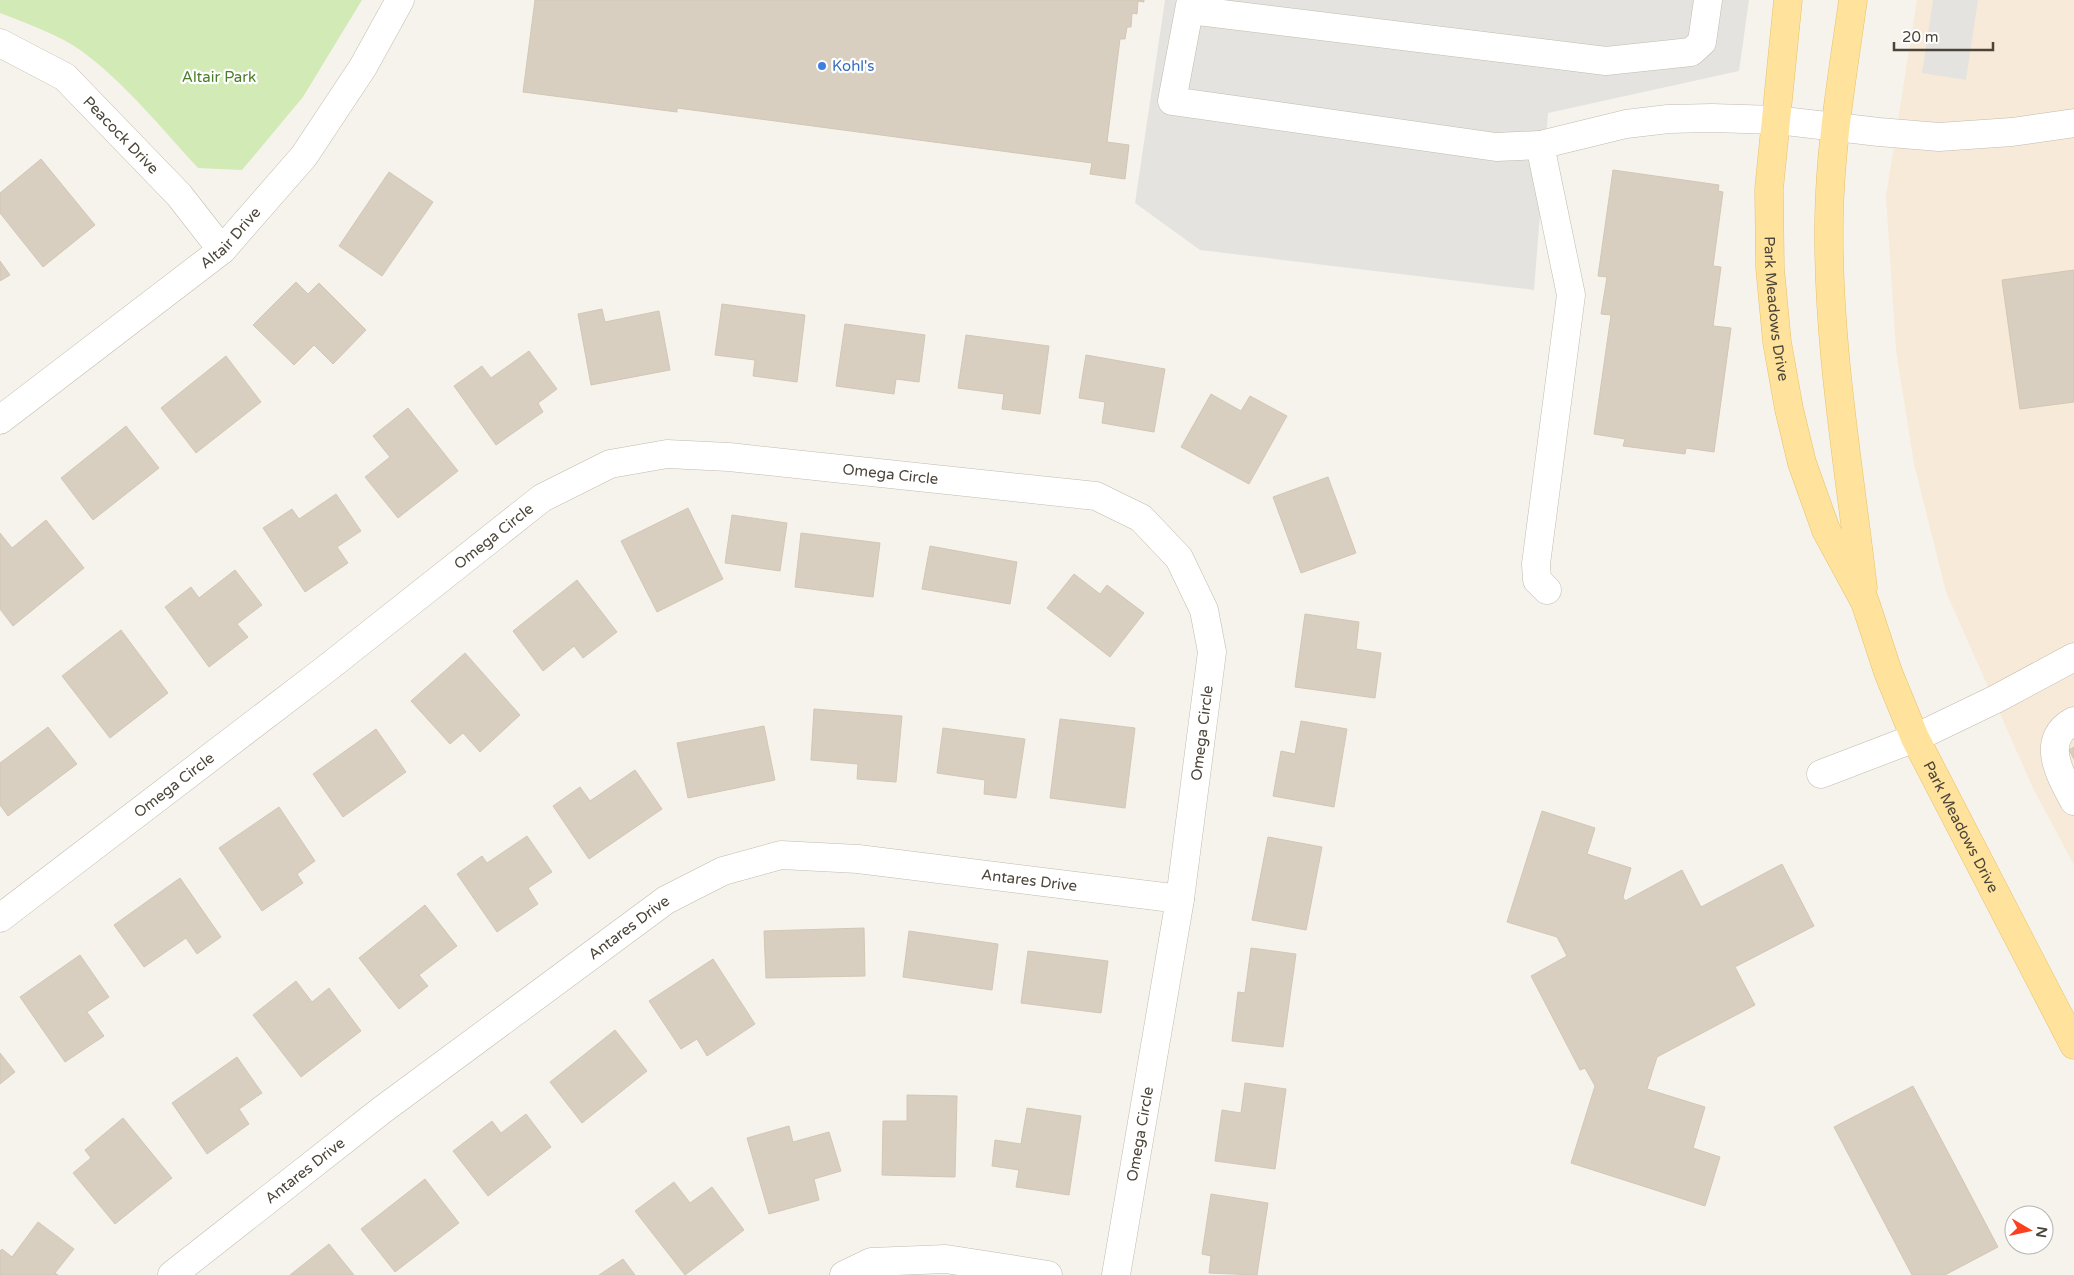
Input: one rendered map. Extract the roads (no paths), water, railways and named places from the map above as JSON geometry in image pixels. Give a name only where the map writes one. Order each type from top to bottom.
[{"type":"main road","name":"Park Meadows Drive","points":[[1788,0],[1769,189],[1770,268],[1777,342],[1788,409],[1802,462],[1826,530],[1865,602],[1888,672],[1915,738],[2074,1045]]},
{"type":"main road","name":"Park Meadows Drive","points":[[1853,0],[1836,127],[1829,217],[1830,306],[1865,602]]},
{"type":"street","name":"Altair Drive","points":[[0,420],[222,250],[304,156],[363,67],[400,0]]},
{"type":"street","points":[[1708,0],[1702,42],[1692,52],[1606,61],[1190,5],[1172,101],[1496,146],[1540,145],[1626,124],[1668,119],[1776,120],[1939,137],[2012,132],[2074,123]]},
{"type":"street","name":"Peacock Drive","points":[[0,43],[65,77],[179,195],[222,250]]},
{"type":"street","points":[[1540,145],[1571,295],[1536,564],[1537,580],[1547,590]]},
{"type":"street","name":"Omega Circle","points":[[0,918],[326,669],[542,498],[610,464],[667,454],[729,456],[1096,496],[1141,518],[1179,558],[1204,610],[1212,652],[1180,899],[1116,1275]]},
{"type":"street","points":[[1820,774],[1915,738],[1996,699],[2074,657]]},
{"type":"street","points":[[2074,721],[2067,725],[2057,736],[2054,752],[2060,774],[2074,801]]},
{"type":"street","name":"Antares Drive","points":[[172,1275],[382,1110],[666,900],[723,871],[781,855],[858,860],[1180,899]]},
{"type":"street","points":[[844,1275],[871,1262],[946,1259],[1048,1275]]},
{"type":"place","name":"Kohl's","points":[[822,66]]},
{"type":"park label","name":"Altair Park","points":[[219,77]]}]
